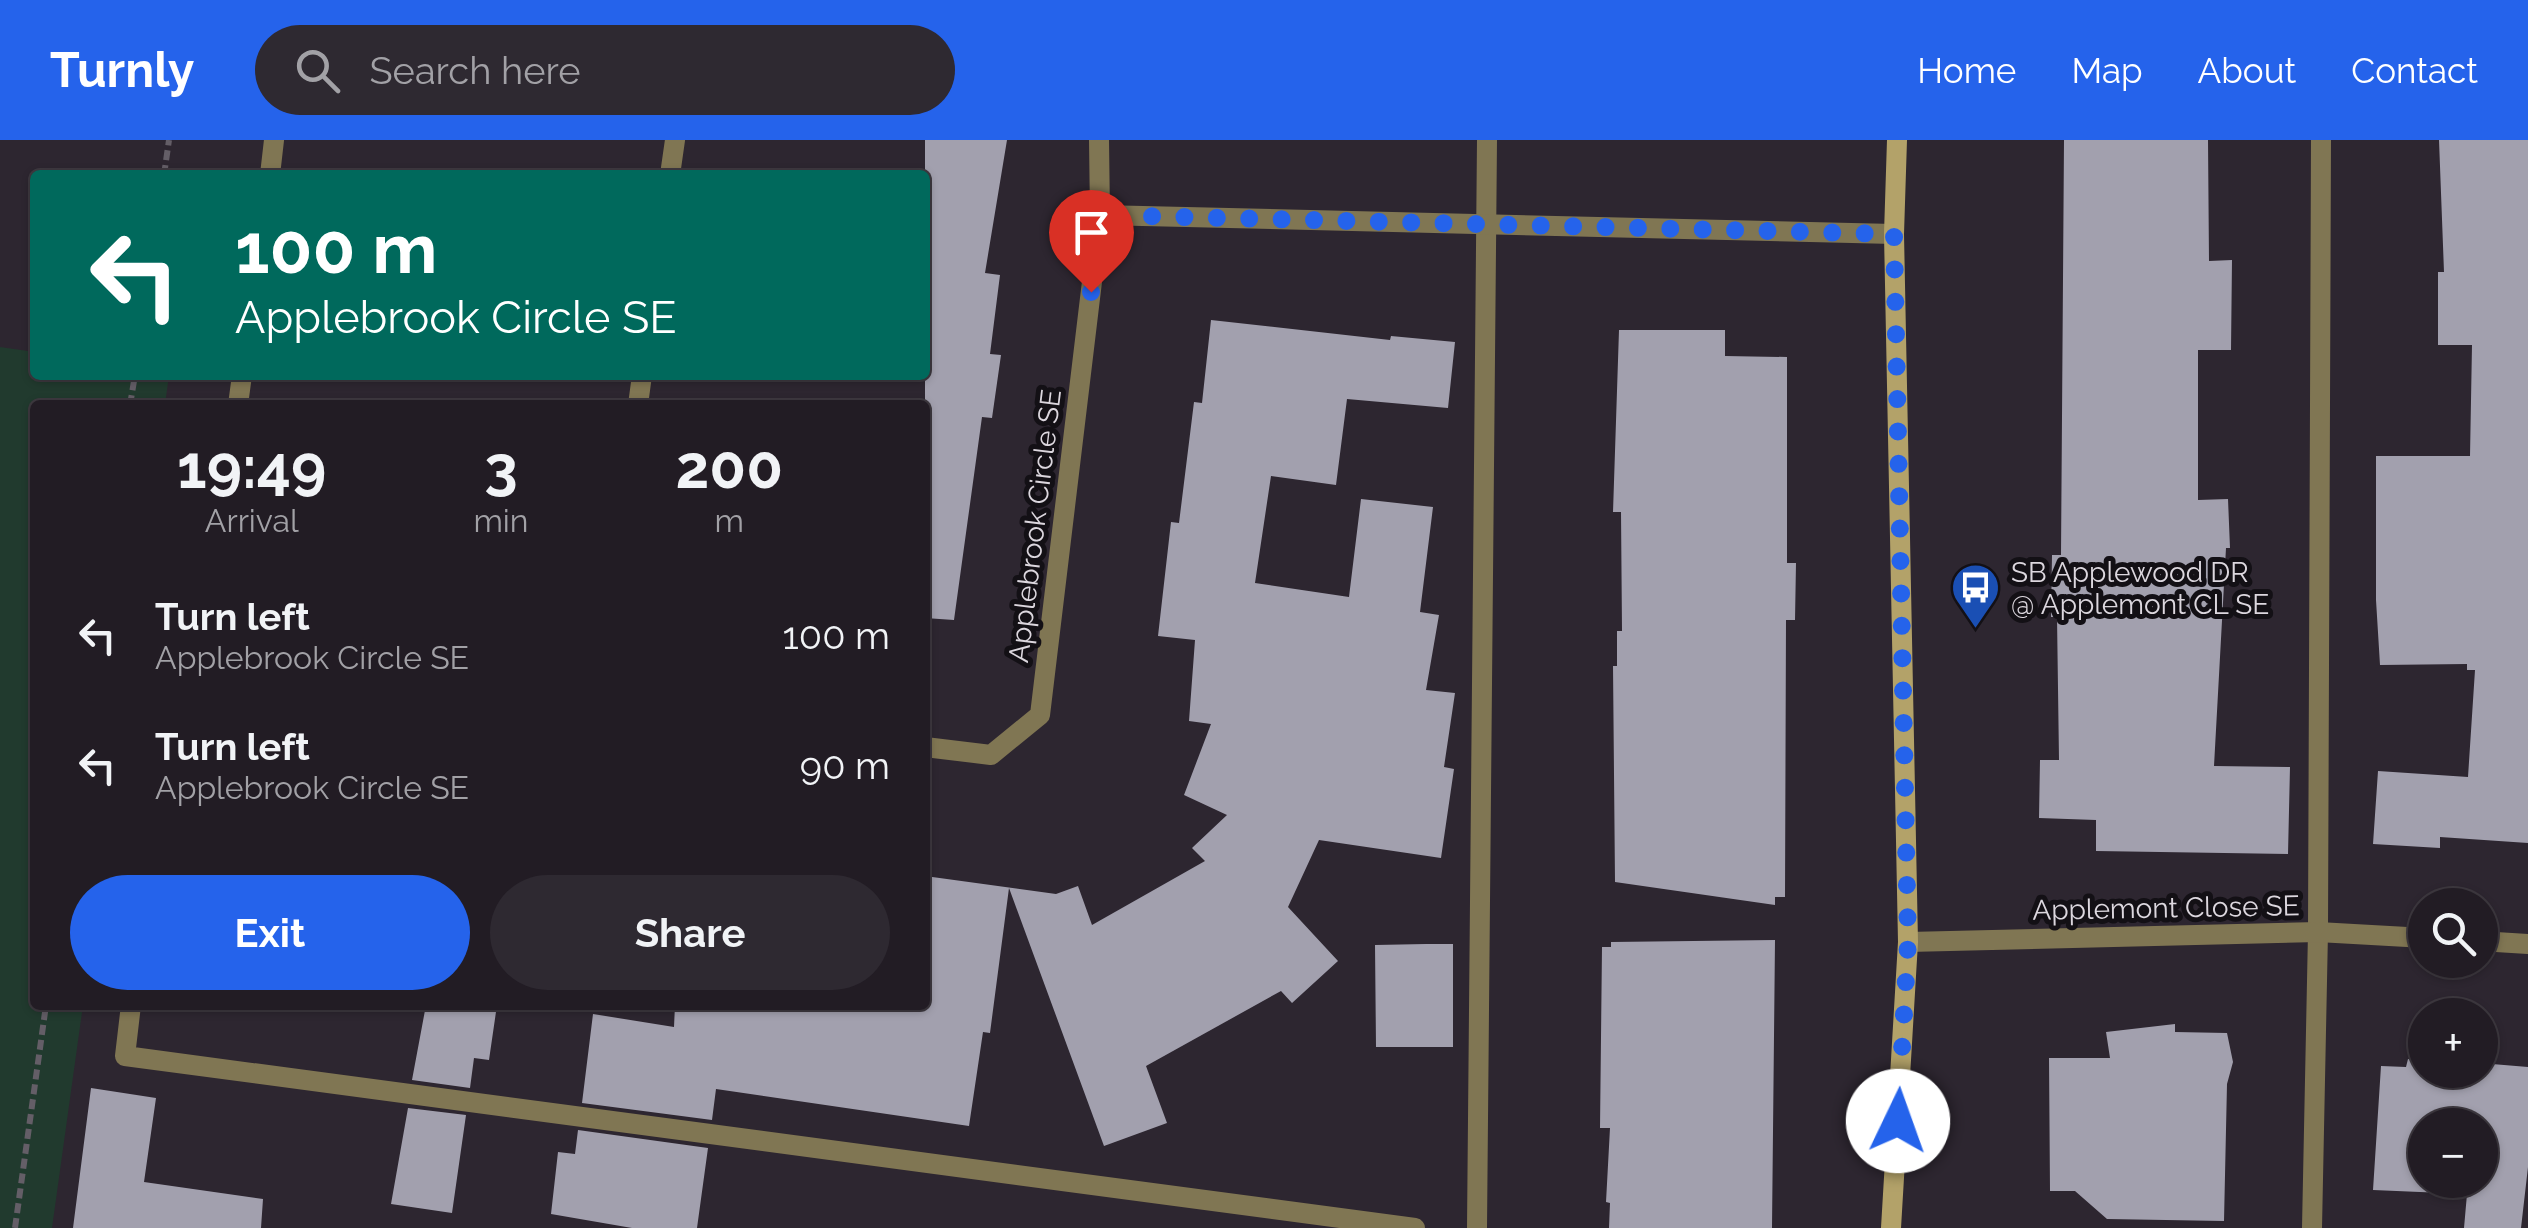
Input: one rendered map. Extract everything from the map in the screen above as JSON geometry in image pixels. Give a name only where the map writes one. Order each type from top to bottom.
[{"type":"street","points":[[271,170],[274,140]]},
{"type":"street","points":[[671,170],[675,140]]},
{"type":"street","name":"Applebrook Circle SE","points":[[930,748],[991,756],[1040,715],[1100,215],[1099,140]]},
{"type":"street","points":[[1476,1228],[1487,140]]},
{"type":"street","points":[[1891,1228],[1908,942],[1894,234],[1897,140]]},
{"type":"street","points":[[2312,1228],[2318,932],[2320,140]]},
{"type":"street","points":[[1100,215],[1894,234]]},
{"type":"street","name":"Applemont Close SE","points":[[1908,942],[2318,932],[2408,937]]},
{"type":"street","points":[[2498,942],[2528,944]]},
{"type":"street","points":[[131,1010],[124,1056],[1415,1228]]},
{"type":"path","points":[[165,170],[170,140]]},
{"type":"path","points":[[15,1228],[45,1010]]},
{"type":"green space","points":[[0,347],[30,351],[30,380],[168,380],[166,400],[30,400],[30,1010],[82,1010],[52,1228],[0,1228]]},
{"type":"building","points":[[925,140],[1007,140],[985,273],[1000,275],[990,354],[1001,355],[992,418],[982,417],[954,620],[930,618],[930,400],[925,400],[925,380],[930,380],[930,170],[925,170]]},
{"type":"building","points":[[2064,140],[2208,140],[2209,261],[2232,260],[2231,350],[2198,350],[2198,500],[2228,499],[2230,548],[2226,548],[2214,766],[2290,767],[2288,854],[2096,851],[2096,820],[2039,818],[2040,760],[2059,760],[2057,617],[2051,617],[2052,555],[2061,555]]},
{"type":"building","points":[[2439,140],[2528,140],[2528,843],[2440,837],[2440,848],[2373,844],[2378,771],[2468,777],[2475,670],[2467,670],[2467,664],[2380,665],[2376,600],[2376,456],[2470,456],[2472,345],[2438,345],[2438,272],[2444,272]]},
{"type":"building","points":[[1211,320],[1390,340],[1391,336],[1455,342],[1448,408],[1347,399],[1336,485],[1271,476],[1255,583],[1349,597],[1361,499],[1433,507],[1420,612],[1439,615],[1426,690],[1455,693],[1444,767],[1454,769],[1441,858],[1319,840],[1288,907],[1338,961],[1292,1003],[1281,991],[1146,1066],[1167,1123],[1104,1146],[1009,888],[990,1033],[983,1032],[969,1126],[716,1089],[712,1120],[582,1103],[593,1014],[674,1027],[675,1010],[930,1010],[930,877],[1056,894],[1078,886],[1092,925],[1205,861],[1192,848],[1227,815],[1184,795],[1211,724],[1189,721],[1195,640],[1158,636],[1171,522],[1179,523],[1194,402],[1202,403]]},
{"type":"building","points":[[1619,330],[1725,330],[1725,356],[1787,357],[1787,563],[1796,563],[1795,620],[1786,620],[1785,897],[1775,897],[1775,905],[1615,882],[1613,666],[1617,666],[1617,631],[1622,631],[1621,512],[1613,512]]},
{"type":"building","points":[[1775,940],[1772,1228],[1609,1228],[1610,1203],[1606,1202],[1610,1128],[1600,1128],[1602,947],[1611,947],[1611,942]]},
{"type":"building","points":[[1453,944],[1453,1047],[1376,1047],[1375,945]]},
{"type":"building","points":[[425,1010],[496,1010],[489,1060],[474,1058],[470,1088],[412,1080]]},
{"type":"building","points":[[2175,1024],[2175,1032],[2227,1033],[2233,1062],[2227,1084],[2224,1221],[2107,1219],[2075,1191],[2050,1191],[2049,1058],[2110,1058],[2106,1032]]},
{"type":"building","points":[[2408,1059],[2408,1088],[2498,1088],[2498,1064],[2528,1067],[2528,1167],[2521,1228],[2464,1228],[2467,1198],[2498,1198],[2498,1108],[2408,1108],[2408,1191],[2373,1190],[2381,1066],[2406,1067]]},
{"type":"building","points":[[91,1088],[156,1098],[144,1182],[263,1199],[261,1228],[73,1228]]},
{"type":"building","points":[[408,1108],[466,1115],[452,1213],[391,1204]]},
{"type":"building","points":[[578,1130],[708,1148],[697,1228],[632,1228],[551,1214],[558,1152],[575,1154]]},
{"type":"place","name":"SB Applewood DR @ Applemont CL SE","points":[[1976,630]]},
{"type":"route","points":[[1091,292],[1100,215],[1894,234],[1908,942],[1898,1121]]}]
